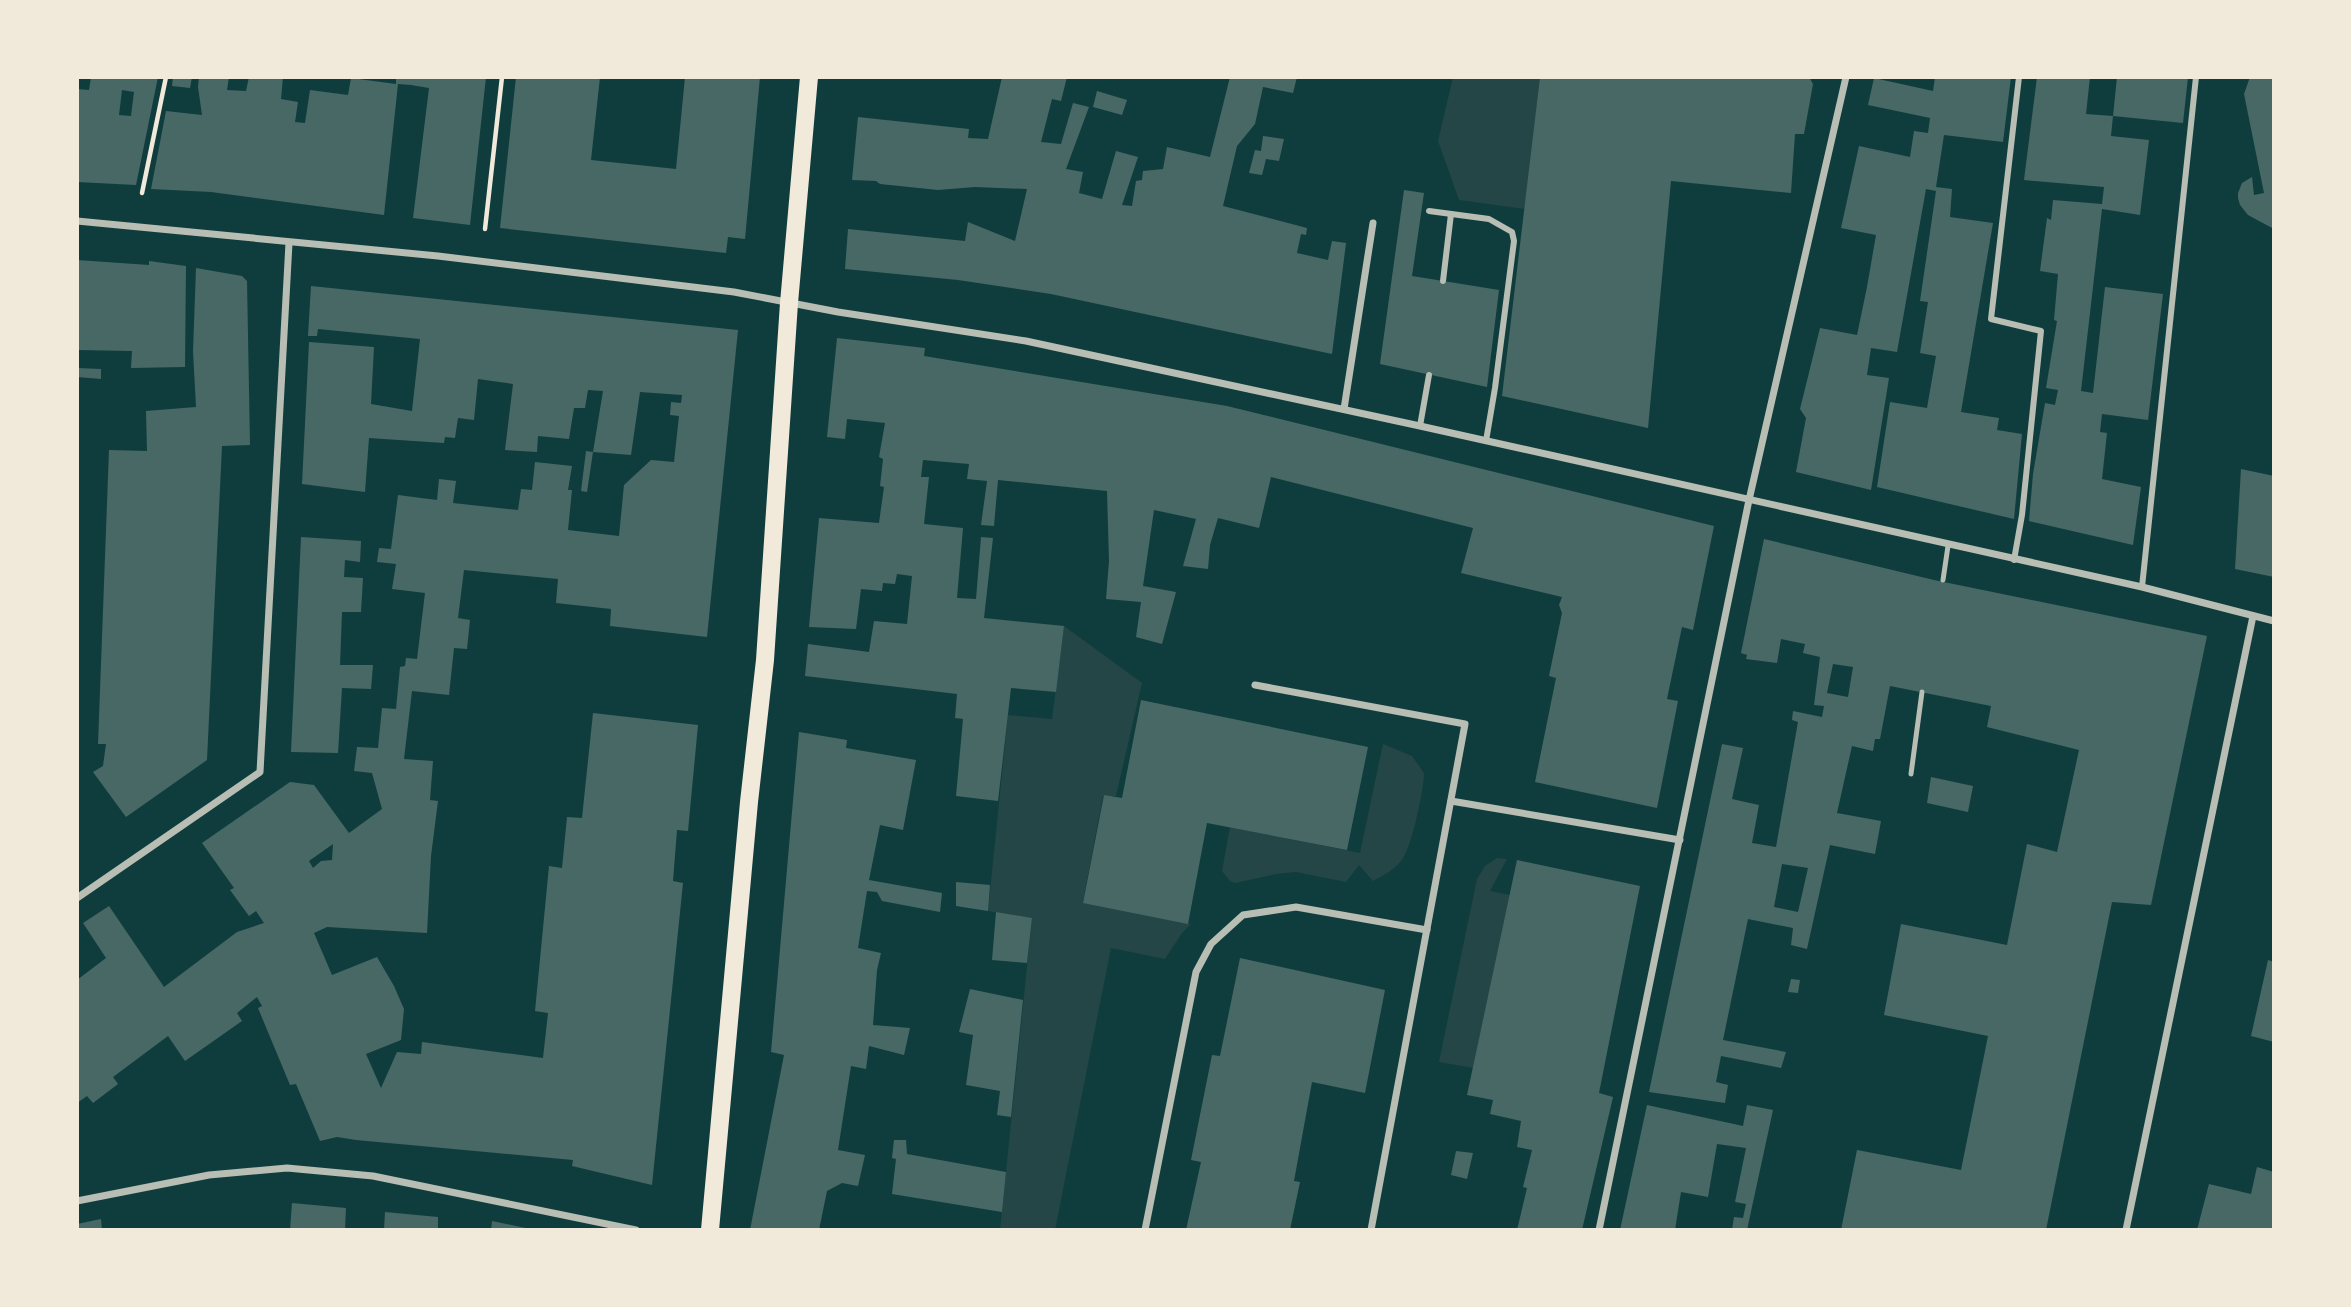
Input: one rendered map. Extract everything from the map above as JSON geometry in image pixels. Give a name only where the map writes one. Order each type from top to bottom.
[{"type":"main road","points":[[710,1230],[749,802],[765,660],[789,303],[809,77]]},
{"type":"street","points":[[1599,1230],[1749,500],[1846,77]]},
{"type":"street","points":[[2014,560],[2022,515],[2041,331],[1991,319],[2019,77]]},
{"type":"street","points":[[2141,587],[2196,77]]},
{"type":"street","points":[[1429,211],[1489,219],[1512,232],[1514,241],[1486,441]]},
{"type":"street","points":[[1443,281],[1451,214]]},
{"type":"street","points":[[77,221],[481,261],[734,292],[1026,341],[1344,409],[2141,587],[2274,621]]},
{"type":"street","points":[[1344,409],[1373,223]]},
{"type":"street","points":[[77,898],[260,772],[289,243]]},
{"type":"street","points":[[1420,426],[1429,374]]},
{"type":"street","points":[[2126,1230],[2253,616]]},
{"type":"street","points":[[1255,684],[1465,724],[1371,1230]]},
{"type":"street","points":[[1451,801],[1679,840]]},
{"type":"street","points":[[1145,1230],[1196,972],[1211,944],[1243,915],[1296,907],[1427,930]]},
{"type":"street","points":[[77,1200],[209,1175],[287,1168],[373,1176],[636,1230]]},
{"type":"lane","points":[[1943,580],[1948,546]]},
{"type":"lane","points":[[1911,774],[1922,692]]},
{"type":"path","points":[[136,227],[166,77]]},
{"type":"path","points":[[481,261],[502,77]]},
{"type":"shaded area","points":[[1453,77],[1540,77],[1525,209],[1459,200],[1438,141]]},
{"type":"shaded area","points":[[1064,626],[1142,683],[1116,796],[1103,796],[1083,902],[1191,924],[1165,959],[1111,948],[1055,1230],[1000,1230],[1032,918],[988,911],[1008,715],[1052,719]]},
{"type":"shaded area","points":[[1383,744],[1412,756],[1424,773],[1414,830],[1403,858],[1397,865],[1373,881],[1359,865],[1346,882],[1296,872],[1235,883],[1230,881],[1222,871],[1230,827],[1360,853]]},
{"type":"shaded area","points":[[1497,858],[1507,859],[1490,891],[1510,895],[1473,1068],[1439,1062],[1477,879],[1485,866]]},
{"type":"building","points":[[91,77],[158,77],[136,185],[77,182],[77,89],[89,90]],"holes":[[[122,90],[134,92],[131,116],[119,115]]]},
{"type":"building","points":[[173,77],[192,77],[190,88],[172,86]]},
{"type":"building","points":[[199,77],[229,77],[227,90],[246,91],[249,77],[283,77],[281,99],[298,102],[295,122],[305,123],[310,90],[348,95],[351,78],[396,84],[396,77],[486,77],[470,225],[413,218],[429,88],[411,85],[398,84],[384,215],[211,192],[151,189],[166,111],[202,115]]},
{"type":"building","points":[[516,77],[600,77],[591,160],[676,169],[685,77],[760,77],[745,239],[728,237],[726,253],[500,228]]},
{"type":"building","points":[[1002,77],[1067,77],[1061,101],[1052,99],[1041,142],[1061,144],[1073,103],[1089,107],[1066,169],[1083,172],[1079,193],[1102,199],[1116,151],[1138,157],[1122,205],[1132,206],[1136,181],[1142,180],[1143,171],[1163,169],[1167,147],[1210,157],[1230,77],[1297,77],[1293,93],[1263,87],[1255,124],[1237,146],[1223,206],[1307,228],[1306,235],[1301,234],[1297,253],[1328,260],[1332,241],[1346,243],[1332,354],[1051,294],[958,280],[845,269],[848,229],[965,241],[968,222],[1015,241],[1027,189],[975,187],[938,190],[852,180],[858,117],[969,129],[968,138],[988,139]]},
{"type":"building","points":[[1540,77],[1809,77],[1813,84],[1804,134],[1795,134],[1791,193],[1671,181],[1648,428],[1502,396]]},
{"type":"building","points":[[1935,77],[2011,77],[2003,142],[1944,135],[1936,187],[1952,189],[1950,217],[1993,223],[1961,412],[1999,418],[1997,430],[2022,434],[2014,519],[1877,487],[1890,402],[1927,408],[1936,356],[1920,353],[1928,302],[1920,301],[1936,191],[1926,189],[1897,352],[1871,348],[1867,375],[1889,378],[1871,490],[1796,472],[1806,418],[1800,409],[1820,328],[1857,335],[1867,287],[1876,235],[1841,228],[1859,146],[1910,157],[1914,131],[1928,133],[1930,118],[1868,105],[1874,78],[1933,91]]},
{"type":"building","points":[[2037,77],[2090,77],[2086,114],[2113,116],[2111,136],[2149,140],[2140,215],[2102,209],[2081,391],[2093,393],[2105,287],[2163,294],[2148,420],[2102,414],[2100,432],[2107,433],[2102,479],[2141,487],[2133,545],[2029,521],[2033,474],[2045,403],[2055,405],[2058,390],[2046,388],[2057,321],[2054,320],[2058,274],[2040,271],[2047,218],[2051,220],[2053,200],[2102,204],[2104,187],[2024,180]]},
{"type":"building","points":[[2117,77],[2188,77],[2183,123],[2113,116]]},
{"type":"building","points":[[2250,77],[2274,77],[2274,229],[2248,215],[2238,198],[2242,183],[2252,177],[2254,195],[2264,193],[2244,94]]},
{"type":"building","points":[[1097,91],[1127,100],[1122,115],[1093,107]]},
{"type":"building","points":[[1263,136],[1284,139],[1279,161],[1266,159],[1262,175],[1249,173],[1255,150],[1261,151]]},
{"type":"building","points":[[1404,190],[1424,193],[1412,276],[1499,290],[1487,387],[1380,364]]},
{"type":"building","points":[[77,260],[149,265],[149,261],[186,266],[185,367],[131,368],[132,351],[77,350]]},
{"type":"building","points":[[196,268],[242,276],[247,281],[250,445],[222,446],[207,760],[126,817],[93,772],[103,766],[106,744],[98,744],[109,450],[147,451],[146,411],[196,407],[193,351]]},
{"type":"building","points":[[311,286],[738,330],[707,637],[610,626],[611,609],[556,603],[558,579],[464,570],[458,618],[470,620],[467,649],[454,648],[449,695],[412,691],[404,759],[433,761],[430,800],[438,801],[431,856],[427,933],[327,927],[314,933],[332,975],[377,957],[404,1009],[401,1040],[366,1054],[381,1088],[397,1052],[421,1054],[422,1042],[543,1058],[548,1013],[535,1011],[549,866],[562,868],[567,817],[582,818],[593,713],[698,725],[688,831],[677,830],[673,881],[683,883],[652,1185],[572,1166],[573,1160],[337,1137],[320,1141],[296,1084],[290,1085],[258,1008],[262,1006],[257,997],[237,1013],[242,1021],[185,1061],[168,1036],[113,1077],[118,1084],[93,1103],[87,1096],[77,1103],[77,980],[106,958],[83,923],[109,906],[164,987],[237,932],[264,923],[256,911],[249,916],[230,890],[234,888],[202,843],[290,782],[314,785],[349,833],[382,809],[372,773],[354,771],[357,747],[378,748],[382,708],[396,709],[400,667],[405,666],[406,658],[417,659],[425,593],[392,589],[396,564],[377,562],[379,548],[391,549],[398,495],[437,500],[439,479],[456,481],[453,503],[518,510],[521,489],[532,490],[535,462],[572,466],[568,490],[572,490],[568,530],[619,536],[624,485],[651,460],[674,462],[679,416],[670,415],[671,402],[681,403],[682,395],[640,392],[631,455],[593,452],[603,391],[588,390],[585,408],[574,408],[569,439],[538,436],[537,452],[505,450],[513,384],[478,379],[474,420],[458,418],[455,438],[445,437],[444,443],[369,438],[365,492],[302,484],[309,342],[374,347],[371,404],[412,411],[420,339],[318,329],[317,336],[308,336]],"holes":[[[333,844],[332,860],[321,861],[313,868],[309,861]]]},
{"type":"building","points":[[837,338],[925,348],[924,356],[1227,406],[1714,526],[1693,630],[1682,627],[1667,699],[1678,701],[1657,808],[1535,782],[1556,678],[1549,676],[1562,613],[1559,605],[1562,597],[1461,573],[1473,528],[1271,477],[1259,528],[1218,518],[1210,545],[1208,569],[1183,566],[1196,519],[1154,510],[1143,586],[1176,592],[1162,644],[1136,637],[1141,602],[1106,599],[1109,561],[1107,491],[998,480],[994,526],[981,525],[987,481],[967,479],[969,464],[923,460],[921,477],[929,477],[924,524],[963,528],[957,598],[976,599],[981,537],[993,538],[984,618],[1064,626],[1056,692],[1011,688],[998,801],[956,796],[963,719],[955,718],[957,694],[805,676],[808,644],[869,652],[874,621],[907,624],[912,576],[897,574],[895,584],[883,583],[882,591],[861,589],[856,629],[809,627],[819,518],[879,523],[884,487],[880,486],[883,459],[879,457],[885,423],[847,419],[845,439],[827,437]]},
{"type":"building","points":[[77,368],[101,369],[101,379],[77,377]]},
{"type":"building","points":[[586,451],[593,452],[587,492],[581,491]]},
{"type":"building","points":[[2241,469],[2274,476],[2274,577],[2235,569]]},
{"type":"building","points":[[301,537],[361,541],[360,562],[345,560],[344,577],[363,578],[361,612],[342,612],[340,665],[373,665],[371,689],[342,688],[338,753],[291,752]]},
{"type":"building","points":[[1764,539],[1934,580],[2207,636],[2151,905],[2112,902],[2046,1230],[1841,1230],[1857,1150],[1961,1170],[1988,1036],[1884,1015],[1901,924],[2007,945],[2027,844],[2057,852],[2079,750],[1987,727],[1991,706],[1890,686],[1880,739],[1875,739],[1873,751],[1852,746],[1837,813],[1881,821],[1875,854],[1830,845],[1807,949],[1791,945],[1793,928],[1748,919],[1723,1040],[1786,1052],[1781,1068],[1721,1056],[1716,1082],[1728,1085],[1725,1103],[1649,1092],[1722,744],[1743,748],[1732,799],[1759,805],[1752,843],[1776,847],[1798,722],[1792,720],[1793,711],[1822,717],[1824,706],[1814,705],[1820,657],[1803,653],[1805,644],[1781,639],[1777,663],[1746,659],[1747,655],[1741,653]],"holes":[[[1833,664],[1853,667],[1848,697],[1827,693]],[[1782,864],[1808,868],[1798,912],[1774,907]]]},
{"type":"building","points":[[1141,700],[1368,747],[1347,850],[1207,823],[1188,924],[1083,903],[1104,795],[1122,798]]},
{"type":"building","points":[[799,732],[847,740],[846,748],[916,760],[903,830],[880,825],[869,880],[942,893],[940,912],[882,901],[877,892],[867,891],[858,948],[881,953],[873,1025],[910,1028],[904,1055],[869,1046],[866,1069],[851,1066],[838,1150],[865,1155],[858,1186],[842,1183],[827,1191],[819,1230],[750,1230],[784,1055],[771,1052]]},
{"type":"building","points":[[1931,777],[1973,786],[1968,812],[1927,803]]},
{"type":"building","points":[[1517,860],[1640,886],[1599,1093],[1613,1097],[1582,1230],[1517,1230],[1532,1150],[1517,1147],[1521,1121],[1490,1114],[1493,1100],[1467,1095]]},
{"type":"building","points":[[956,882],[990,885],[988,911],[956,906]]},
{"type":"building","points":[[996,912],[1032,918],[1027,963],[992,960]]},
{"type":"building","points":[[1240,958],[1385,990],[1365,1093],[1312,1082],[1294,1181],[1300,1182],[1290,1230],[1186,1230],[1201,1162],[1191,1160],[1212,1055],[1220,1056]]},
{"type":"building","points":[[2268,960],[2274,962],[2274,1042],[2251,1036]]},
{"type":"building","points":[[1791,979],[1800,980],[1798,993],[1788,992]]},
{"type":"building","points":[[970,989],[1023,1000],[1011,1117],[997,1115],[1000,1091],[966,1085],[973,1035],[959,1032]]},
{"type":"building","points":[[1647,1105],[1743,1126],[1747,1105],[1773,1110],[1747,1230],[1732,1230],[1734,1217],[1743,1218],[1746,1204],[1735,1202],[1746,1148],[1717,1144],[1708,1197],[1681,1192],[1675,1230],[1620,1230]]},
{"type":"building","points":[[894,1140],[906,1140],[907,1154],[1006,1172],[1002,1212],[892,1194],[896,1159],[892,1158]]},
{"type":"building","points":[[1456,1151],[1473,1153],[1467,1179],[1451,1175]]},
{"type":"building","points":[[2257,1167],[2274,1172],[2272,1230],[2197,1230],[2209,1184],[2251,1194]]},
{"type":"building","points":[[292,1203],[346,1208],[345,1230],[290,1230]]},
{"type":"building","points":[[385,1212],[438,1217],[438,1230],[384,1230]]},
{"type":"building","points":[[101,1219],[102,1230],[77,1230],[77,1224]]},
{"type":"building","points":[[492,1221],[530,1229],[491,1230]]}]
